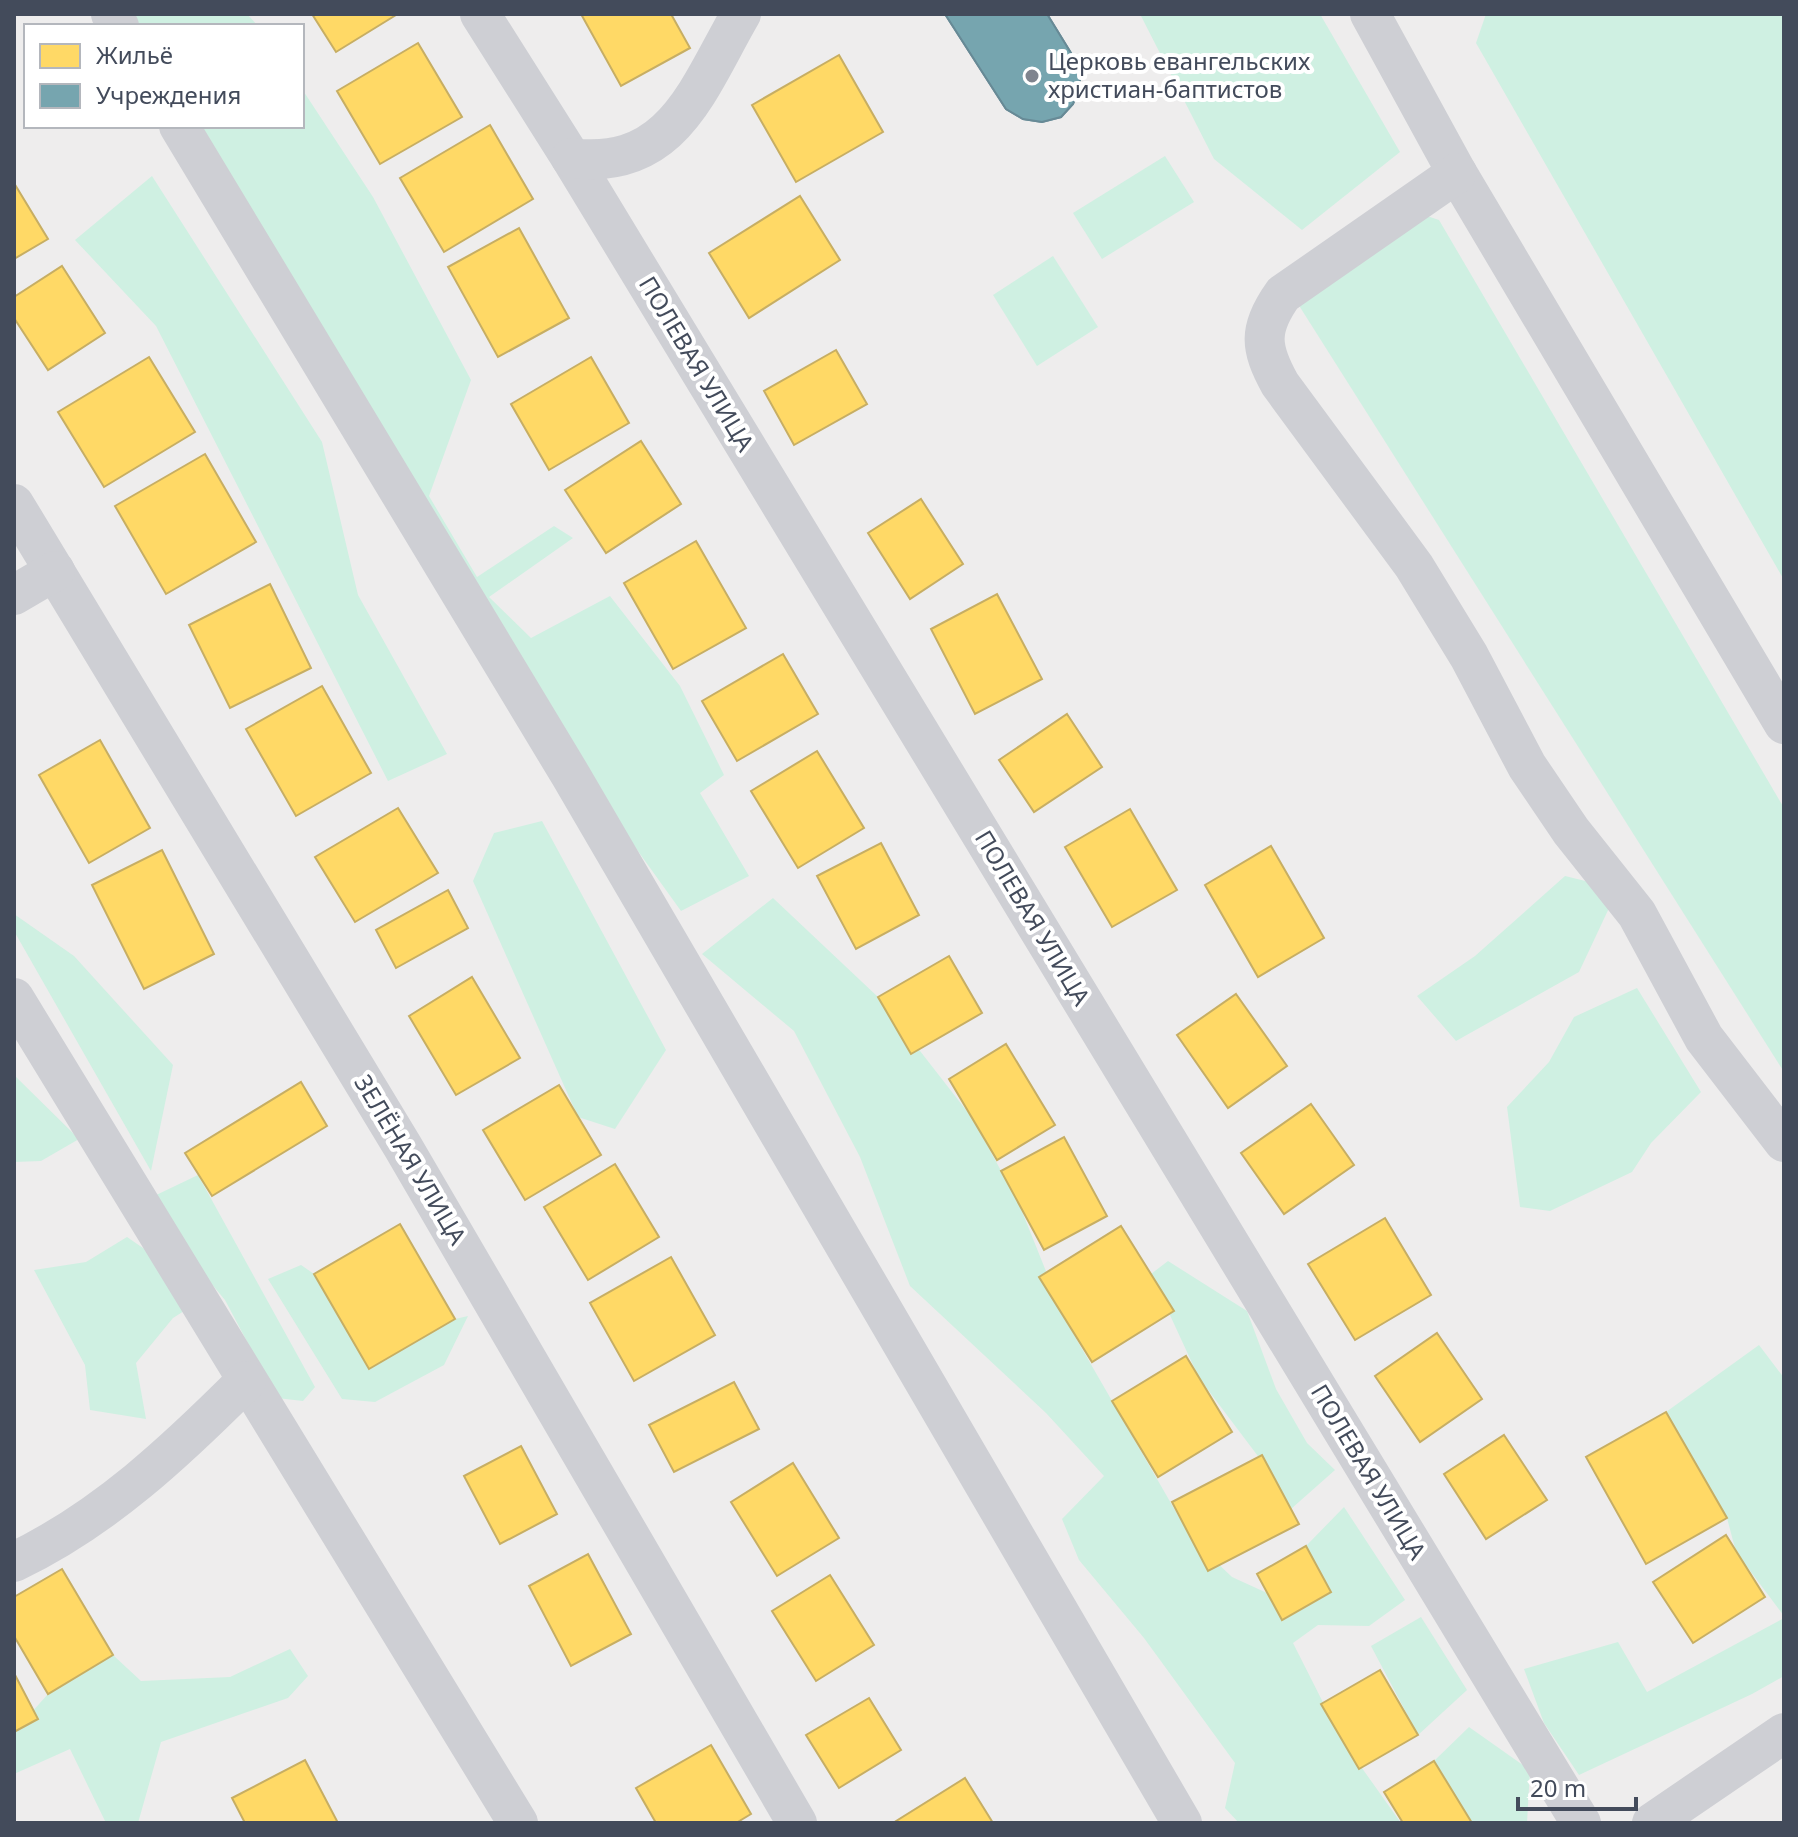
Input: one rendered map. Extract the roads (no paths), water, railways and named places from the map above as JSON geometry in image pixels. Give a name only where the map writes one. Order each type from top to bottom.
[{"type":"street","name":"ПОЛЕВАЯ УЛИЦА","points":[[480,14],[571,158],[1581,1823]]},
{"type":"street","points":[[571,158],[599,161],[625,157],[651,146],[677,124],[741,14]]},
{"type":"street","points":[[1370,14],[1457,173],[1784,724]]},
{"type":"street","points":[[180,128],[571,776],[1182,1823]]},
{"type":"street","points":[[1457,173],[1283,294],[1268,315],[1263,335],[1267,361],[1280,384],[1414,566],[1469,656],[1527,766],[1571,831],[1637,914],[1704,1038],[1784,1142]]},
{"type":"street","name":"ЗЕЛЁНАЯ УЛИЦА","points":[[14,504],[403,1147],[797,1823]]},
{"type":"street","points":[[14,595],[55,571]]},
{"type":"street","points":[[14,998],[518,1823]]},
{"type":"street","points":[[14,1562],[102,1511],[175,1452],[246,1381]]},
{"type":"street","points":[[1652,1823],[1784,1733]]},
{"type":"place","name":"Церковь евангельских христиан-баптистов","points":[[1032,76]]}]
